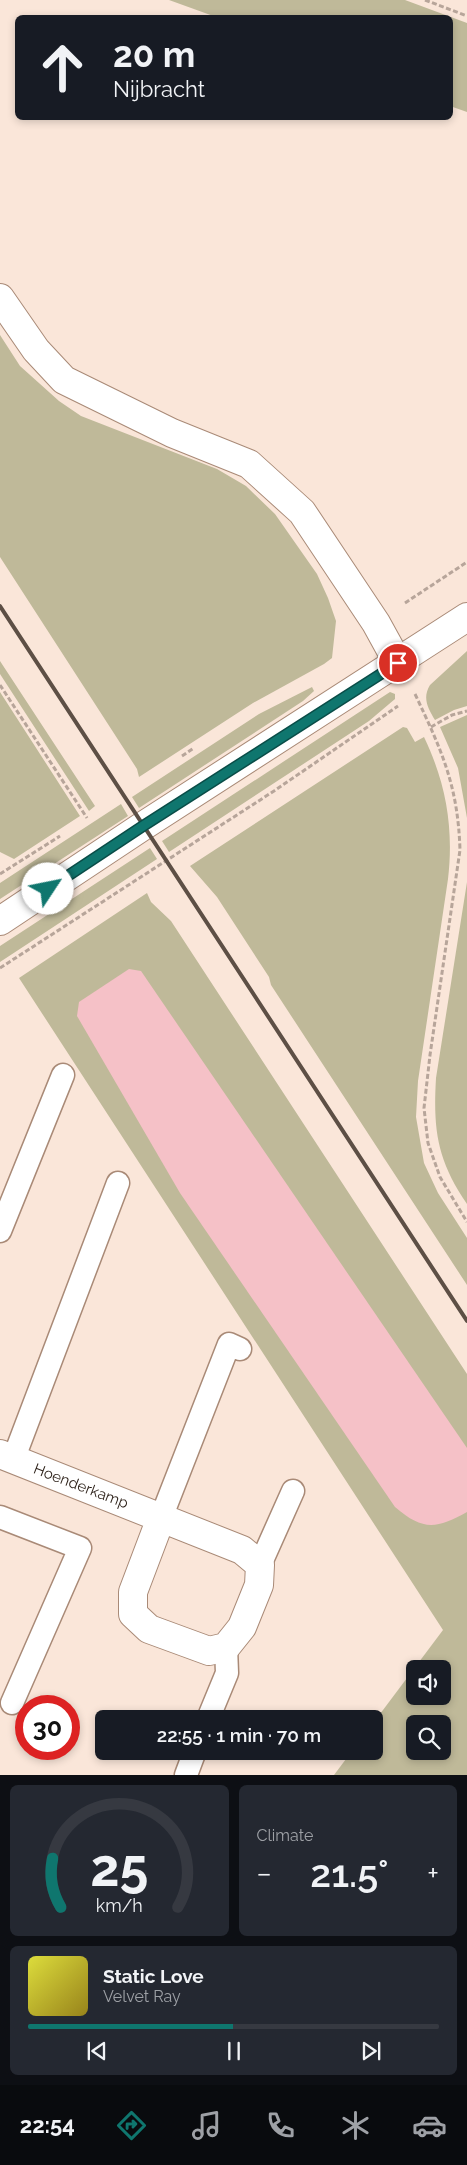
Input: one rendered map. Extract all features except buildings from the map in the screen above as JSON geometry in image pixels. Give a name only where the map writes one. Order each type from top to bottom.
[{"type":"street","points":[[0,298],[36,350],[64,380],[172,433],[249,464],[302,512],[376,623],[398,663]]},
{"type":"street","points":[[0,921],[143,826],[467,617]]},
{"type":"street","name":"Hoenderkamp","points":[[7,1457],[242,1550],[260,1565]]},
{"type":"street","points":[[162,1518],[133,1592],[133,1614],[150,1629],[209,1652],[226,1647],[242,1628],[259,1585],[260,1565]]},
{"type":"lane","points":[[0,1231],[63,1075]]},
{"type":"lane","points":[[7,1457],[118,1183]]},
{"type":"lane","points":[[162,1518],[229,1344],[240,1349]]},
{"type":"lane","points":[[260,1565],[293,1491]]},
{"type":"lane","points":[[0,1517],[80,1548],[12,1703]]},
{"type":"lane","points":[[212,1710],[227,1673],[226,1647]]},
{"type":"lane","points":[[186,1775],[192,1760]]},
{"type":"path","points":[[425,0],[467,16]]},
{"type":"path","points":[[376,623],[467,562]]},
{"type":"path","points":[[0,685],[87,818]]},
{"type":"path","points":[[408,698],[414,693],[446,763],[452,783],[459,825],[460,850],[424,1108],[428,1143],[440,1177],[467,1222]]},
{"type":"path","points":[[0,968],[274,790],[402,703]]},
{"type":"path","points":[[431,727],[452,715],[467,711]]},
{"type":"shaded area","points":[[169,0],[405,0],[445,15],[210,15]]},
{"type":"shaded area","points":[[453,18],[467,23],[467,112],[453,107]]},
{"type":"shaded area","points":[[0,335],[20,366],[59,401],[81,416],[217,469],[246,486],[275,514],[317,574],[336,621],[332,658],[253,703],[139,777],[137,769],[0,557]]},
{"type":"shaded area","points":[[467,651],[467,706],[454,710],[435,720],[426,699],[430,685]]},
{"type":"shaded area","points":[[0,661],[95,806],[89,811],[0,674]]},
{"type":"shaded area","points":[[312,687],[314,691],[303,701],[139,808],[132,797],[259,714]]},
{"type":"shaded area","points":[[0,692],[80,816],[14,859],[0,852]]},
{"type":"shaded area","points":[[390,692],[395,694],[395,699],[369,721],[169,852],[162,841]]},
{"type":"shaded area","points":[[467,715],[467,818],[458,768],[440,727]]},
{"type":"shaded area","points":[[403,727],[407,728],[415,742],[424,737],[438,771],[449,824],[450,860],[448,879],[418,1081],[416,1117],[424,1163],[438,1193],[467,1238],[467,1285],[271,985],[269,977],[217,897],[190,866]]},
{"type":"shaded area","points":[[121,804],[128,816],[0,899],[0,883]]},
{"type":"shaded area","points":[[150,848],[157,859],[0,962],[0,946]]},
{"type":"shaded area","points":[[467,882],[467,1204],[443,1159],[437,1129],[435,1097],[436,1078]]},
{"type":"shaded area","points":[[147,893],[151,902],[171,921],[467,1374],[467,1775],[334,1775],[345,1760],[383,1760],[383,1710],[406,1679],[406,1705],[451,1705],[451,1660],[420,1660],[443,1630],[19,978]]},
{"type":"shaded area","points":[[129,969],[141,971],[467,1448],[467,1512],[447,1522],[430,1525],[414,1520],[395,1507],[180,1193],[77,1016],[79,1002]]},
{"type":"railway","points":[[0,606],[467,1321]]},
{"type":"route","points":[[48,889],[398,663]]}]
